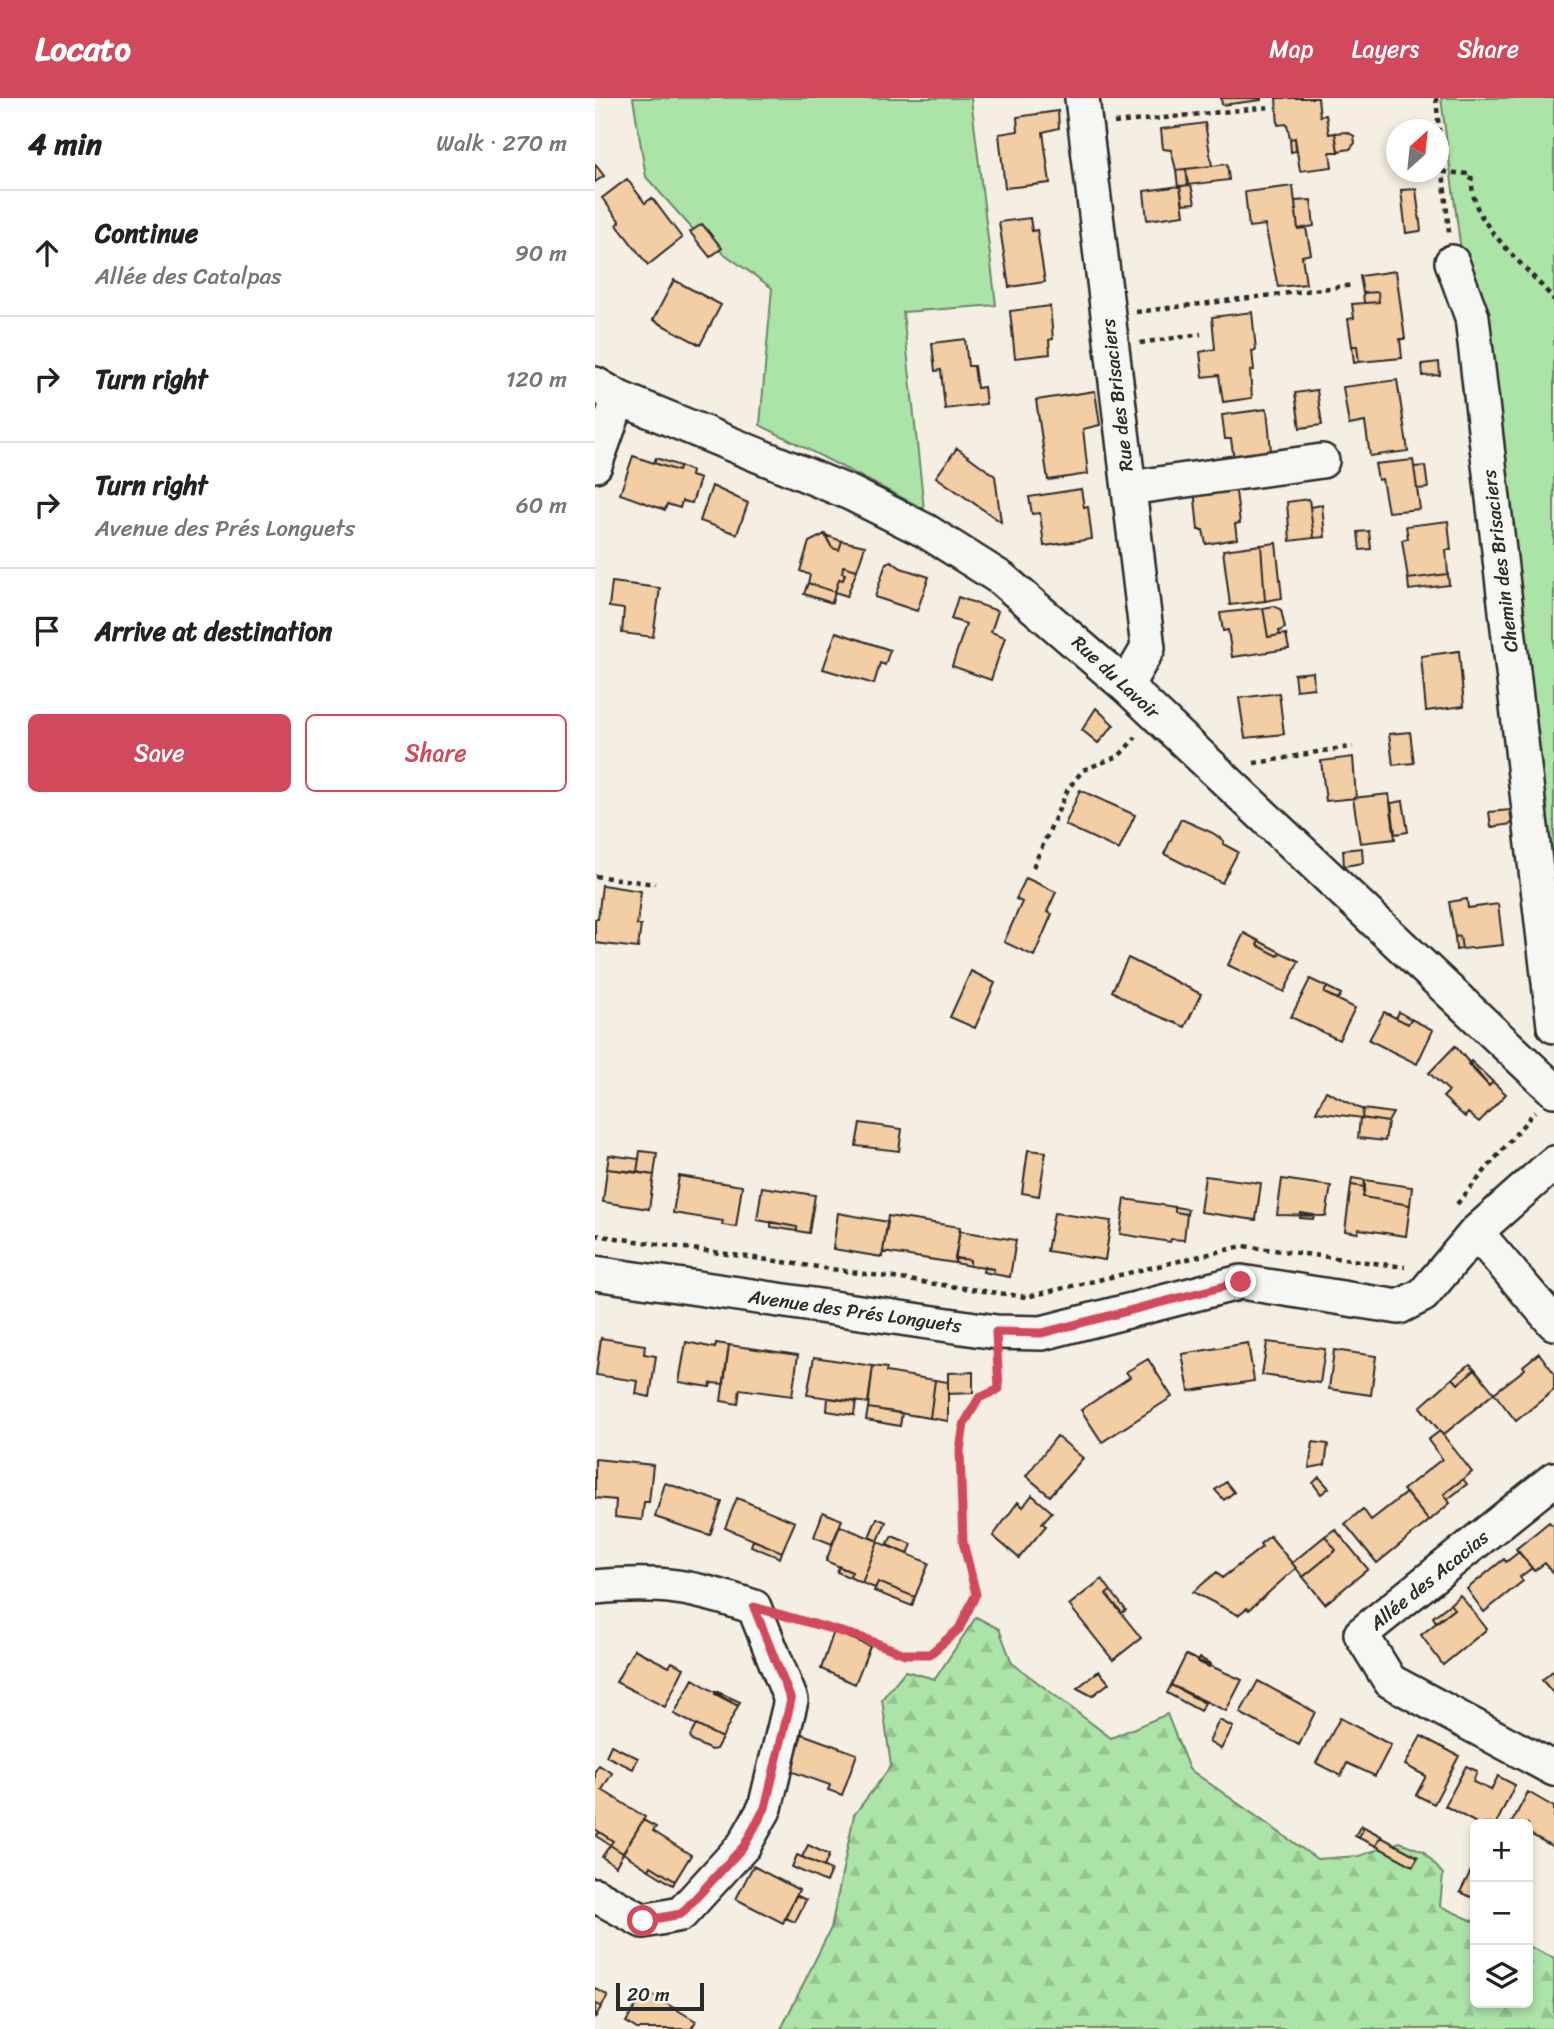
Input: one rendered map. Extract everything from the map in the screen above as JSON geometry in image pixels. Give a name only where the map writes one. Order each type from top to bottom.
[{"type":"street","name":"Rue des Brisaciers","points":[[1082,98],[1148,648],[1126,686]]},
{"type":"street","name":"Chemin des Brisaciers","points":[[1452,262],[1472,317],[1554,1026]]},
{"type":"street","points":[[595,465],[607,391]]},
{"type":"street","name":"Rue du Lavoir","points":[[607,391],[850,493],[926,531],[1002,579],[1126,686],[1549,1074]]},
{"type":"street","points":[[1129,488],[1322,461]]},
{"type":"street","name":"Avenue des Prés Longuets","points":[[595,1273],[996,1332],[1042,1333],[1241,1282],[1399,1307],[1423,1295],[1476,1232],[1554,1163]]},
{"type":"street","points":[[1476,1232],[1554,1323]]},
{"type":"street","name":"Allée des Acacias","points":[[1554,1479],[1361,1634],[1390,1681],[1554,1769]]},
{"type":"street","points":[[595,1587],[661,1584],[701,1589],[754,1607],[791,1700],[765,1808],[744,1846],[681,1914],[643,1921],[595,1895]]},
{"type":"path","points":[[1436,98],[1438,119]]},
{"type":"path","points":[[1119,122],[1270,107]]},
{"type":"path","points":[[1449,172],[1471,174],[1475,203],[1491,231],[1532,272],[1554,300]]},
{"type":"path","points":[[1444,182],[1452,262]]},
{"type":"path","points":[[1161,309],[1354,285]]},
{"type":"path","points":[[1167,339],[1201,334]]},
{"type":"path","points":[[1033,867],[1068,789],[1083,770],[1119,756],[1145,728]]},
{"type":"path","points":[[1213,768],[1285,760],[1308,752],[1353,747]]},
{"type":"path","points":[[595,876],[656,884]]},
{"type":"path","points":[[1448,1215],[1549,1074]]},
{"type":"path","points":[[595,1235],[1027,1297],[1243,1246],[1404,1268],[1413,1257]]},
{"type":"path","points":[[754,1607],[863,1638],[905,1654],[930,1654],[959,1629],[976,1594],[963,1542],[960,1450],[964,1424],[979,1398],[999,1389],[996,1332]]},
{"type":"green space","points":[[633,98],[971,98],[996,305],[903,312],[924,509],[760,425],[772,288],[698,235],[646,177]]},
{"type":"green space","points":[[1441,98],[1554,98],[1554,964],[1449,159],[1449,119],[1444,119]]},
{"type":"green space","points":[[976,1617],[999,1629],[1012,1663],[1111,1738],[1167,1714],[1189,1769],[1317,1859],[1359,1856],[1400,1842],[1423,1851],[1443,1874],[1440,1906],[1470,1920],[1470,2008],[1533,2008],[1533,1948],[1554,1958],[1554,2029],[781,2029],[831,1928],[854,1815],[891,1766],[882,1699],[905,1671],[935,1679]]},
{"type":"building","points":[[1221,98],[1261,98],[1261,100],[1222,105]]},
{"type":"building","points":[[1276,98],[1318,98],[1320,116],[1326,115],[1329,134],[1335,133],[1338,152],[1330,152],[1332,167],[1300,171],[1295,138],[1290,139],[1287,124],[1278,125]]},
{"type":"building","points":[[1058,111],[1059,128],[1043,132],[1050,183],[1005,188],[999,134],[1018,131],[1017,117]]},
{"type":"building","points":[[1205,123],[1212,166],[1176,170],[1171,150],[1163,149],[1161,129]]},
{"type":"building","points":[[1347,132],[1354,136],[1355,143],[1350,149],[1338,151],[1335,133]]},
{"type":"building","points":[[1295,138],[1296,151],[1291,152],[1290,139]]},
{"type":"building","points":[[595,164],[604,176],[595,182]]},
{"type":"building","points":[[1227,164],[1229,180],[1188,185],[1186,169]]},
{"type":"building","points":[[1186,169],[1188,185],[1178,187],[1176,170]]},
{"type":"building","points":[[627,179],[645,203],[652,198],[682,238],[648,265],[617,225],[620,222],[602,198]]},
{"type":"building","points":[[1191,185],[1195,203],[1183,204],[1180,186]]},
{"type":"building","points":[[1180,186],[1184,215],[1147,220],[1144,191]]},
{"type":"building","points":[[1293,186],[1298,229],[1306,228],[1311,254],[1302,256],[1306,284],[1278,287],[1265,225],[1249,227],[1245,192]]},
{"type":"building","points":[[1416,189],[1421,231],[1406,233],[1401,190]]},
{"type":"building","points":[[1311,200],[1314,226],[1298,229],[1295,201]]},
{"type":"building","points":[[1030,218],[1032,231],[1037,230],[1045,282],[1009,287],[999,222]]},
{"type":"building","points":[[702,224],[722,248],[710,257],[690,232]]},
{"type":"building","points":[[1396,271],[1405,339],[1400,339],[1402,358],[1359,362],[1357,346],[1352,346],[1348,319],[1354,318],[1352,304],[1379,302],[1378,292],[1363,293],[1360,276]]},
{"type":"building","points":[[674,280],[721,305],[700,345],[653,320]]},
{"type":"building","points":[[1378,292],[1379,302],[1364,303],[1363,293]]},
{"type":"building","points":[[1050,306],[1053,339],[1049,340],[1050,354],[1015,358],[1010,311]]},
{"type":"building","points":[[1252,312],[1256,350],[1252,351],[1254,370],[1250,371],[1252,398],[1223,402],[1219,375],[1203,377],[1200,352],[1215,349],[1212,317]]},
{"type":"building","points":[[965,339],[968,366],[974,366],[977,388],[984,387],[986,404],[945,409],[941,370],[935,371],[932,343]]},
{"type":"building","points":[[1352,346],[1357,346],[1359,362],[1354,363]]},
{"type":"building","points":[[1439,362],[1440,375],[1423,376],[1422,364]]},
{"type":"building","points":[[1397,380],[1408,451],[1370,456],[1365,422],[1349,425],[1343,387]]},
{"type":"building","points":[[1317,390],[1322,425],[1300,428],[1295,393]]},
{"type":"building","points":[[1095,391],[1100,425],[1083,429],[1088,474],[1048,480],[1036,400]]},
{"type":"building","points":[[1267,409],[1272,461],[1235,467],[1231,439],[1225,439],[1222,415]]},
{"type":"building","points":[[957,448],[995,476],[1001,522],[936,477]]},
{"type":"building","points":[[633,456],[678,471],[680,466],[692,471],[691,476],[700,479],[692,503],[682,501],[680,508],[667,504],[665,510],[620,494]]},
{"type":"building","points":[[656,458],[680,466],[678,471],[654,463]]},
{"type":"building","points":[[1413,460],[1420,509],[1388,512],[1382,479],[1378,480],[1375,464]]},
{"type":"building","points":[[1425,466],[1428,488],[1417,489],[1414,467]]},
{"type":"building","points":[[1235,484],[1240,523],[1235,524],[1237,539],[1206,544],[1203,530],[1198,530],[1194,488]]},
{"type":"building","points":[[712,486],[748,503],[737,534],[700,521]]},
{"type":"building","points":[[1081,489],[1084,507],[1088,507],[1092,539],[1044,546],[1040,513],[1032,514],[1029,497]]},
{"type":"building","points":[[1309,499],[1314,538],[1290,541],[1287,502]]},
{"type":"building","points":[[1322,505],[1325,537],[1314,538],[1310,507]]},
{"type":"building","points":[[1448,521],[1451,550],[1446,550],[1448,574],[1408,579],[1402,540],[1408,538],[1406,526]]},
{"type":"building","points":[[1369,531],[1371,549],[1360,550],[1358,532]]},
{"type":"building","points":[[825,534],[832,548],[839,550],[842,541],[865,546],[857,570],[843,566],[842,573],[845,574],[843,580],[839,579],[835,592],[808,583],[810,575],[800,571],[809,542]]},
{"type":"building","points":[[825,535],[842,541],[839,550],[832,548]]},
{"type":"building","points":[[1276,543],[1282,598],[1265,601],[1261,545]]},
{"type":"building","points":[[1261,545],[1265,601],[1230,605],[1223,550]]},
{"type":"building","points":[[891,561],[901,568],[929,577],[917,611],[875,597],[886,563]]},
{"type":"building","points":[[843,566],[857,570],[847,596],[835,592],[839,579],[843,580],[845,574],[842,573]]},
{"type":"building","points":[[1448,574],[1449,585],[1409,590],[1408,579]]},
{"type":"building","points":[[612,582],[660,588],[653,637],[622,633],[624,609],[609,607]]},
{"type":"building","points":[[808,583],[835,592],[832,603],[804,594]]},
{"type":"building","points":[[958,597],[998,611],[991,632],[1005,637],[991,680],[952,666],[966,624],[951,619]]},
{"type":"building","points":[[1274,606],[1281,610],[1285,628],[1279,631],[1280,635],[1268,637],[1263,608]]},
{"type":"building","points":[[1263,608],[1268,637],[1286,634],[1289,649],[1232,657],[1228,630],[1223,631],[1220,613]]},
{"type":"building","points":[[836,632],[890,650],[885,665],[880,663],[874,684],[823,669]]},
{"type":"building","points":[[1459,651],[1464,706],[1426,711],[1421,656]]},
{"type":"building","points":[[1313,672],[1314,688],[1296,690],[1294,674]]},
{"type":"building","points":[[1279,693],[1284,734],[1245,738],[1239,698]]},
{"type":"building","points":[[1096,708],[1114,725],[1098,743],[1082,730]]},
{"type":"building","points":[[1410,732],[1414,763],[1393,765],[1389,734]]},
{"type":"building","points":[[1353,757],[1356,798],[1326,801],[1321,761]]},
{"type":"building","points":[[1080,790],[1135,815],[1119,850],[1065,825]]},
{"type":"building","points":[[1389,794],[1395,839],[1360,843],[1353,798]]},
{"type":"building","points":[[1403,801],[1408,832],[1395,834],[1391,803]]},
{"type":"building","points":[[1510,810],[1512,824],[1491,827],[1489,812]]},
{"type":"building","points":[[1181,819],[1213,833],[1224,841],[1223,844],[1238,852],[1222,883],[1164,854]]},
{"type":"building","points":[[1362,848],[1363,863],[1344,866],[1343,850]]},
{"type":"building","points":[[1026,878],[1056,892],[1047,912],[1052,914],[1034,956],[1004,942],[1022,902],[1016,899]]},
{"type":"building","points":[[602,885],[641,891],[637,925],[641,925],[638,948],[595,943],[595,919],[598,919]]},
{"type":"building","points":[[1467,899],[1468,908],[1498,904],[1503,945],[1462,949],[1460,936],[1455,937],[1449,902]]},
{"type":"building","points":[[1244,933],[1259,941],[1257,945],[1278,956],[1280,952],[1299,961],[1284,992],[1228,965]]},
{"type":"building","points":[[1460,936],[1462,949],[1456,950],[1455,937]]},
{"type":"building","points":[[1259,941],[1280,952],[1278,956],[1257,945]]},
{"type":"building","points":[[1128,958],[1201,994],[1185,1027],[1144,1010],[1112,991]]},
{"type":"building","points":[[971,971],[995,983],[975,1028],[950,1017]]},
{"type":"building","points":[[1310,979],[1327,987],[1324,993],[1355,1008],[1339,1040],[1291,1017]]},
{"type":"building","points":[[1327,987],[1341,994],[1338,999],[1324,993]]},
{"type":"building","points":[[1384,1012],[1408,1024],[1411,1019],[1433,1030],[1417,1064],[1369,1040]]},
{"type":"building","points":[[1399,1012],[1411,1019],[1408,1024],[1396,1018]]},
{"type":"building","points":[[1455,1046],[1489,1086],[1493,1082],[1506,1094],[1479,1122],[1468,1113],[1465,1117],[1443,1097],[1449,1091],[1429,1073]]},
{"type":"building","points":[[1471,1061],[1493,1082],[1489,1086],[1468,1064]]},
{"type":"building","points":[[1326,1091],[1363,1110],[1362,1118],[1316,1112]]},
{"type":"building","points":[[1363,1109],[1393,1113],[1388,1122],[1362,1118]]},
{"type":"building","points":[[1360,1118],[1388,1122],[1385,1141],[1358,1138]]},
{"type":"building","points":[[860,1123],[902,1129],[899,1151],[856,1146]]},
{"type":"building","points":[[1028,1150],[1046,1152],[1039,1196],[1022,1193]]},
{"type":"building","points":[[640,1151],[657,1153],[654,1175],[637,1172]]},
{"type":"building","points":[[609,1155],[639,1159],[637,1172],[607,1169]]},
{"type":"building","points":[[607,1169],[654,1175],[649,1209],[603,1202]]},
{"type":"building","points":[[679,1176],[742,1186],[736,1227],[722,1225],[723,1221],[673,1213]]},
{"type":"building","points":[[1205,1176],[1261,1183],[1256,1220],[1200,1212]]},
{"type":"building","points":[[1352,1178],[1365,1180],[1365,1187],[1351,1185]]},
{"type":"building","points":[[1282,1179],[1331,1186],[1326,1216],[1277,1215]]},
{"type":"building","points":[[1365,1180],[1412,1187],[1410,1205],[1363,1197]]},
{"type":"building","points":[[1351,1185],[1365,1187],[1363,1197],[1410,1205],[1406,1236],[1359,1229],[1358,1233],[1345,1231]]},
{"type":"building","points":[[762,1187],[815,1195],[809,1233],[797,1231],[797,1227],[757,1220]]},
{"type":"building","points":[[1125,1199],[1175,1207],[1175,1212],[1187,1214],[1184,1240],[1171,1239],[1170,1242],[1120,1234]]},
{"type":"building","points":[[1175,1207],[1188,1209],[1187,1214],[1175,1212]]},
{"type":"building","points":[[838,1213],[888,1222],[882,1257],[833,1249]]},
{"type":"building","points":[[1054,1213],[1111,1221],[1105,1260],[1047,1251]]},
{"type":"building","points":[[1301,1213],[1314,1215],[1313,1219],[1300,1218]]},
{"type":"building","points":[[888,1216],[960,1227],[955,1263],[883,1252]]},
{"type":"building","points":[[771,1222],[797,1227],[797,1231],[771,1227]]},
{"type":"building","points":[[960,1231],[1016,1240],[1010,1277],[993,1274],[994,1269],[970,1266],[970,1260],[955,1258]]},
{"type":"building","points":[[955,1258],[970,1260],[970,1266],[955,1263]]},
{"type":"building","points":[[984,1267],[994,1269],[993,1274],[983,1272]]},
{"type":"building","points":[[601,1338],[645,1345],[644,1354],[656,1356],[650,1397],[636,1394],[638,1381],[596,1375]]},
{"type":"building","points":[[686,1342],[715,1348],[716,1343],[729,1345],[724,1384],[711,1383],[710,1387],[679,1382]]},
{"type":"building","points":[[1267,1342],[1325,1349],[1320,1383],[1262,1375]]},
{"type":"building","points":[[1248,1343],[1254,1381],[1189,1391],[1182,1354]]},
{"type":"building","points":[[729,1345],[798,1355],[792,1396],[740,1389],[738,1404],[721,1401]]},
{"type":"building","points":[[1334,1350],[1376,1356],[1371,1395],[1329,1389]]},
{"type":"building","points":[[1539,1353],[1554,1373],[1554,1390],[1516,1421],[1494,1393],[1525,1369],[1523,1366]]},
{"type":"building","points":[[814,1357],[873,1366],[868,1403],[807,1395]]},
{"type":"building","points":[[1148,1359],[1172,1397],[1102,1442],[1081,1410],[1130,1377],[1126,1372]]},
{"type":"building","points":[[1470,1364],[1475,1369],[1458,1384],[1453,1378]]},
{"type":"building","points":[[873,1366],[887,1368],[886,1372],[935,1380],[930,1418],[868,1408]]},
{"type":"building","points":[[1475,1369],[1494,1393],[1443,1435],[1420,1407],[1453,1378],[1458,1384]]},
{"type":"building","points":[[973,1372],[973,1393],[948,1394],[948,1373]]},
{"type":"building","points":[[935,1380],[948,1382],[948,1421],[930,1418]]},
{"type":"building","points":[[828,1398],[856,1402],[854,1415],[827,1411]]},
{"type":"building","points":[[868,1408],[902,1413],[900,1426],[866,1420]]},
{"type":"building","points":[[1440,1431],[1472,1472],[1444,1494],[1450,1503],[1429,1521],[1403,1490],[1442,1459],[1428,1440]]},
{"type":"building","points":[[1057,1436],[1083,1458],[1050,1496],[1026,1476]]},
{"type":"building","points":[[1313,1442],[1328,1444],[1325,1465],[1309,1468]]},
{"type":"building","points":[[595,1459],[653,1465],[649,1502],[644,1502],[642,1520],[615,1517],[616,1500],[595,1498]]},
{"type":"building","points":[[1319,1477],[1329,1488],[1321,1494],[1313,1483]]},
{"type":"building","points":[[1463,1479],[1467,1484],[1448,1499],[1444,1494]]},
{"type":"building","points":[[1226,1482],[1234,1492],[1224,1500],[1215,1490]]},
{"type":"building","points":[[665,1483],[722,1502],[710,1535],[655,1517]]},
{"type":"building","points":[[1406,1493],[1429,1521],[1377,1563],[1345,1524],[1363,1509],[1371,1520]]},
{"type":"building","points":[[1032,1495],[1052,1512],[1042,1523],[1046,1526],[1019,1558],[993,1536],[1018,1502],[1023,1507]]},
{"type":"building","points":[[737,1498],[795,1522],[782,1552],[725,1528]]},
{"type":"building","points":[[823,1512],[842,1520],[832,1544],[814,1537]]},
{"type":"building","points":[[877,1518],[886,1522],[878,1541],[869,1537]]},
{"type":"building","points":[[1549,1522],[1554,1526],[1554,1574],[1545,1563],[1534,1571],[1516,1549]]},
{"type":"building","points":[[840,1526],[878,1541],[862,1583],[849,1577],[852,1572],[826,1561]]},
{"type":"building","points":[[1335,1529],[1368,1569],[1325,1604],[1303,1577],[1336,1550],[1325,1536]]},
{"type":"building","points":[[892,1536],[912,1544],[908,1554],[887,1545]]},
{"type":"building","points":[[1270,1536],[1296,1568],[1249,1610],[1247,1608],[1238,1615],[1193,1592],[1217,1572],[1222,1578],[1262,1547],[1260,1544]]},
{"type":"building","points":[[1325,1536],[1336,1550],[1303,1577],[1292,1563]]},
{"type":"building","points":[[753,1540],[782,1552],[780,1558],[751,1546]]},
{"type":"building","points":[[878,1542],[929,1563],[915,1597],[878,1582],[875,1588],[862,1583]]},
{"type":"building","points":[[1519,1552],[1532,1568],[1520,1577],[1523,1581],[1484,1612],[1467,1589],[1504,1559],[1506,1562]]},
{"type":"building","points":[[839,1567],[852,1572],[849,1577],[837,1572]]},
{"type":"building","points":[[1102,1579],[1111,1591],[1106,1594],[1141,1638],[1113,1660],[1069,1605]]},
{"type":"building","points":[[878,1582],[915,1597],[912,1606],[874,1591]]},
{"type":"building","points":[[1111,1591],[1126,1610],[1122,1613],[1106,1594]]},
{"type":"building","points":[[1460,1595],[1487,1629],[1443,1665],[1421,1635],[1454,1609],[1450,1604]]},
{"type":"building","points":[[1450,1604],[1454,1609],[1436,1622],[1433,1617]]},
{"type":"building","points":[[834,1631],[870,1646],[855,1684],[821,1669]]},
{"type":"building","points":[[634,1649],[669,1667],[672,1662],[684,1668],[665,1707],[616,1682]]},
{"type":"building","points":[[1186,1655],[1242,1680],[1226,1711],[1171,1685]]},
{"type":"building","points":[[1200,1658],[1211,1664],[1209,1667],[1198,1662]]},
{"type":"building","points":[[1554,1670],[1554,1694],[1542,1680]]},
{"type":"building","points":[[1099,1671],[1109,1683],[1092,1696],[1077,1688]]},
{"type":"building","points":[[693,1679],[738,1706],[722,1738],[674,1714]]},
{"type":"building","points":[[1258,1681],[1315,1712],[1299,1745],[1240,1713]]},
{"type":"building","points":[[1171,1685],[1205,1703],[1200,1711],[1167,1693]]},
{"type":"building","points":[[716,1691],[740,1702],[738,1706],[715,1694]]},
{"type":"building","points":[[1340,1718],[1391,1745],[1375,1776],[1347,1763],[1341,1776],[1316,1763]]},
{"type":"building","points":[[1219,1720],[1233,1727],[1221,1749],[1209,1742]]},
{"type":"building","points":[[696,1725],[722,1738],[716,1749],[711,1750],[692,1741],[690,1736]]},
{"type":"building","points":[[802,1734],[857,1754],[842,1795],[828,1790],[830,1785],[790,1771]]},
{"type":"building","points":[[1421,1736],[1459,1756],[1434,1804],[1416,1795],[1426,1776],[1405,1765]]},
{"type":"building","points":[[611,1745],[638,1758],[633,1769],[606,1756]]},
{"type":"building","points":[[599,1765],[612,1773],[602,1790],[645,1817],[623,1853],[610,1845],[613,1841],[595,1829],[595,1771]]},
{"type":"building","points":[[1466,1766],[1477,1771],[1473,1782],[1491,1790],[1498,1776],[1515,1785],[1498,1819],[1470,1820],[1445,1806]]},
{"type":"building","points":[[1528,1792],[1554,1807],[1554,1847],[1533,1836],[1533,1819],[1514,1819]]},
{"type":"building","points":[[643,1820],[656,1827],[653,1831],[691,1855],[675,1881],[651,1866],[649,1870],[623,1853]]},
{"type":"building","points":[[1361,1825],[1364,1827],[1359,1838],[1355,1836]]},
{"type":"building","points":[[1364,1827],[1381,1836],[1376,1846],[1359,1838]]},
{"type":"building","points":[[599,1832],[613,1841],[610,1845],[596,1836]]},
{"type":"building","points":[[1381,1837],[1418,1857],[1413,1866],[1376,1846]]},
{"type":"building","points":[[610,1845],[623,1853],[616,1866],[602,1857]]},
{"type":"building","points":[[808,1845],[829,1855],[824,1867],[802,1857]]},
{"type":"building","points":[[797,1855],[831,1870],[826,1882],[792,1867]]},
{"type":"building","points":[[651,1866],[675,1881],[673,1885],[649,1870]]},
{"type":"building","points":[[753,1866],[799,1890],[783,1923],[736,1899]]},
{"type":"building","points":[[1470,1873],[1470,1897],[1460,1892]]},
{"type":"building","points":[[796,1895],[806,1900],[795,1922],[785,1918]]},
{"type":"building","points":[[595,1988],[608,1996],[601,2007],[595,2003]]},
{"type":"building","points":[[645,1991],[696,2021],[691,2029],[637,2029],[626,2022]]},
{"type":"building","points":[[595,2003],[601,2007],[595,2018]]},
{"type":"route","points":[[643,1921],[681,1914],[744,1846],[765,1808],[791,1700],[754,1607],[863,1638],[905,1654],[930,1654],[959,1629],[976,1594],[963,1542],[960,1450],[964,1424],[979,1398],[999,1389],[996,1332],[1042,1333],[1241,1282]]}]
